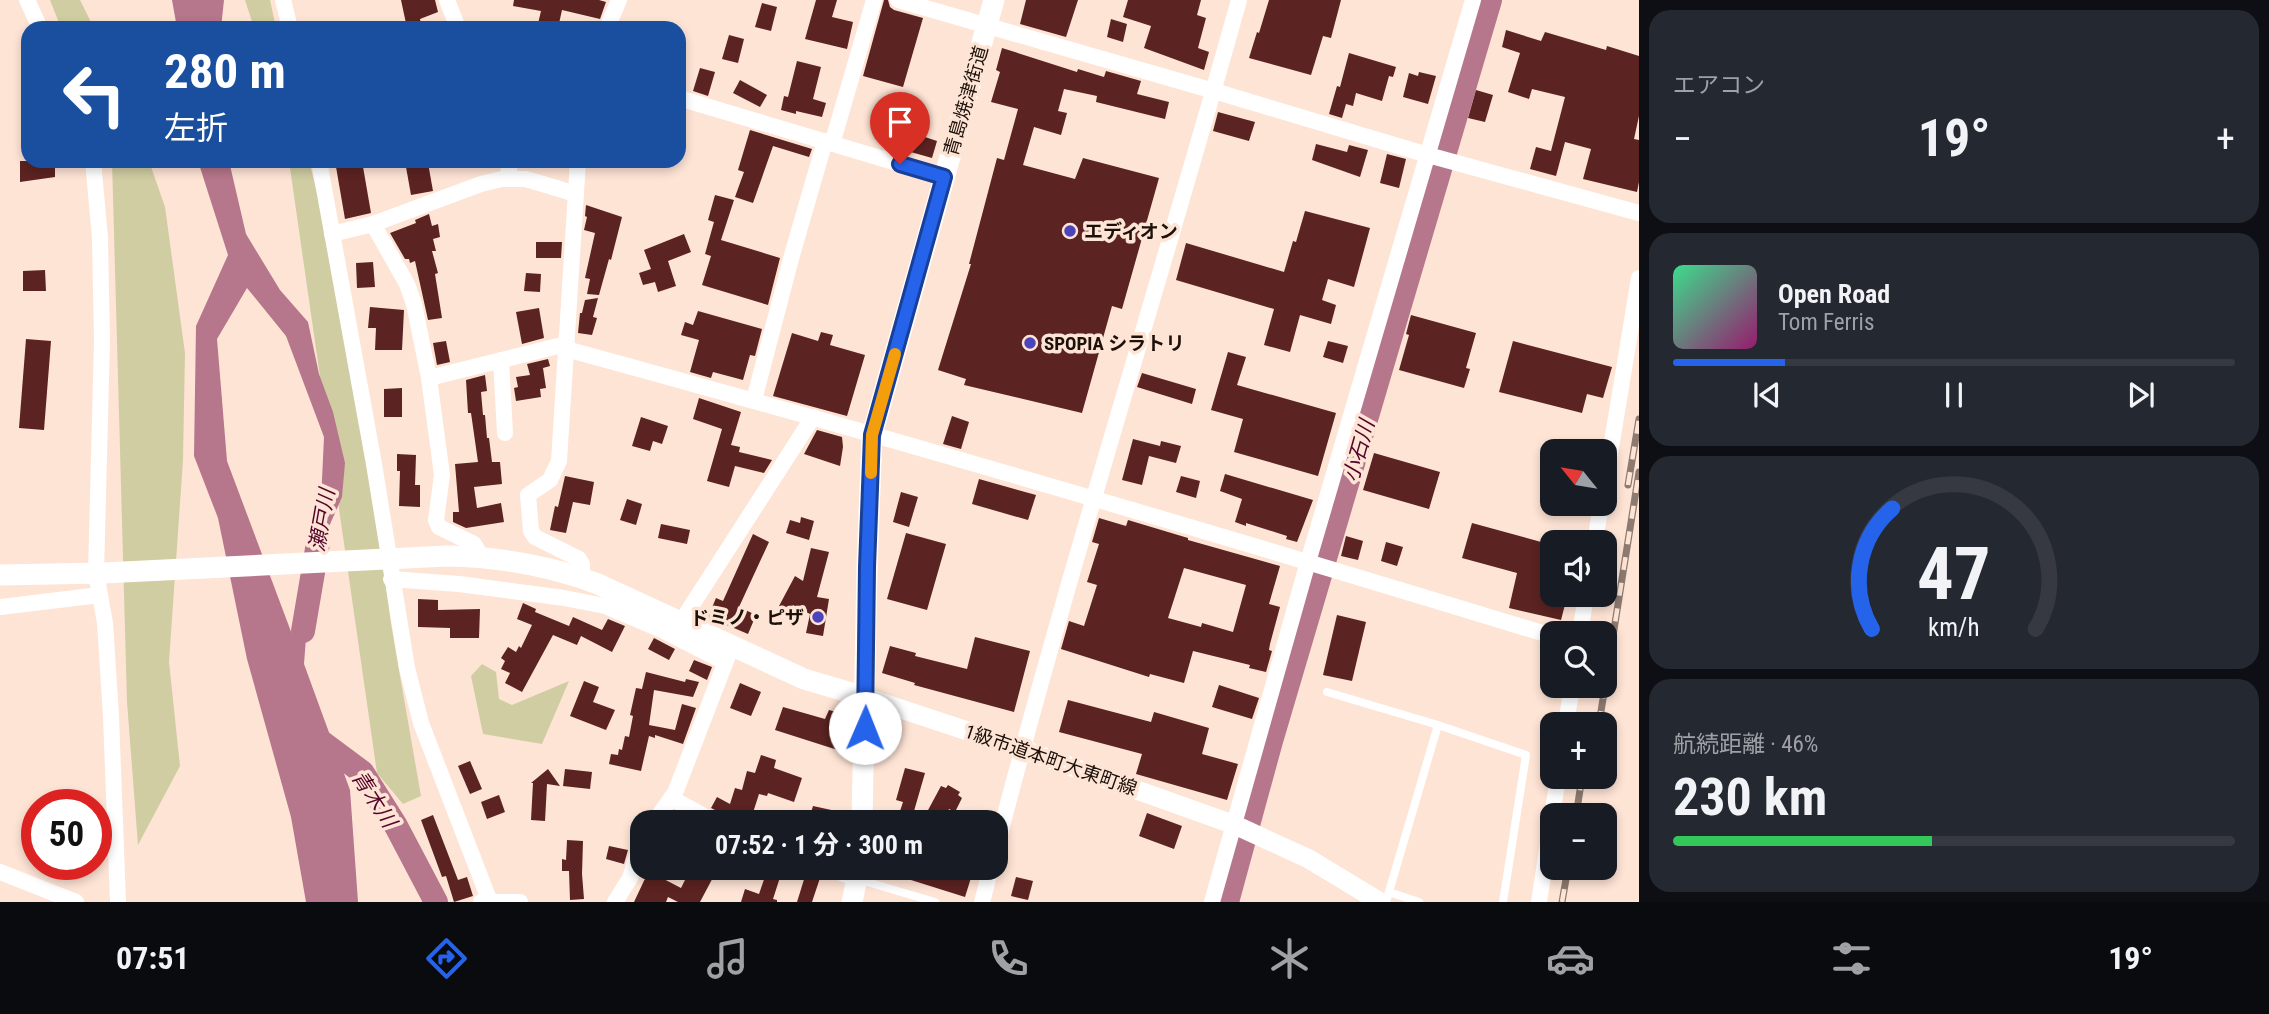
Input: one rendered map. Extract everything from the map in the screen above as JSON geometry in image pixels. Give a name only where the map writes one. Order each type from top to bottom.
[{"type":"main road","name":"青島焼津街道","points":[[863,810],[872,435],[994,0]]},
{"type":"main road","points":[[0,575],[388,566],[481,556],[513,560],[582,578],[681,622],[729,654],[866,697]]},
{"type":"main road","points":[[852,902],[857,880]]},
{"type":"street","points":[[27,0],[37,21]]},
{"type":"street","points":[[283,0],[288,21]]},
{"type":"street","points":[[447,0],[455,21]]},
{"type":"street","points":[[754,400],[792,255],[874,0]]},
{"type":"street","points":[[898,0],[1428,155],[1639,213]]},
{"type":"street","points":[[1006,810],[1093,499],[1239,0]]},
{"type":"street","points":[[1212,902],[1308,562],[1473,0]]},
{"type":"street","points":[[609,21],[615,1]]},
{"type":"street","points":[[686,100],[944,177]]},
{"type":"street","points":[[94,168],[100,238],[102,341],[96,573],[106,623],[118,902]]},
{"type":"street","points":[[320,168],[407,668],[421,723],[504,902],[481,902]]},
{"type":"street","points":[[509,168],[511,179]]},
{"type":"street","points":[[578,168],[559,461],[550,480],[528,495],[531,531],[535,537],[579,559],[583,564],[582,578]]},
{"type":"street","points":[[332,234],[373,224],[481,184],[511,179],[526,179],[576,194]]},
{"type":"street","points":[[373,224],[407,284],[414,304],[429,378],[442,475],[436,520],[439,527],[474,544],[481,556]]},
{"type":"street","points":[[1612,439],[1639,278]]},
{"type":"street","points":[[429,378],[566,347],[1093,499],[1540,632]]},
{"type":"street","points":[[501,360],[505,433]]},
{"type":"street","points":[[681,622],[813,417]]},
{"type":"street","points":[[388,566],[458,584],[605,606],[729,654],[671,799],[663,810]]},
{"type":"street","points":[[0,607],[100,594]]},
{"type":"street","name":"1級市道本町大東町線","points":[[866,697],[1235,825],[1384,897]]},
{"type":"street","points":[[1539,902],[1556,789]]},
{"type":"street","points":[[671,799],[692,810]]},
{"type":"street","points":[[0,872],[76,902]]},
{"type":"street","points":[[615,902],[630,878]]},
{"type":"street","points":[[982,902],[988,880]]},
{"type":"lane","points":[[1327,692],[1526,755],[1503,902]]},
{"type":"lane","points":[[1386,902],[1384,897],[1438,725]]},
{"type":"lane","points":[[874,880],[935,902]]},
{"type":"lane","points":[[1384,897],[1419,902]]},
{"type":"shaded area","points":[[50,0],[80,0],[90,21],[58,21]]},
{"type":"shaded area","points":[[245,0],[270,0],[274,21],[252,21]]},
{"type":"shaded area","points":[[112,168],[151,168],[165,207],[185,353],[183,460],[169,662],[180,766],[138,845],[127,702]]},
{"type":"shaded area","points":[[290,168],[311,168],[324,219],[360,394],[391,624],[421,796],[403,804],[377,773]]},
{"type":"shaded area","points":[[482,664],[496,672],[499,699],[512,705],[569,681],[542,744],[483,734],[471,676]]},
{"type":"water","points":[[172,0],[224,0],[222,21],[176,21]]},
{"type":"water","points":[[200,168],[231,168],[246,234],[280,290],[308,322],[319,374],[333,412],[345,463],[342,497],[316,556],[309,558],[321,501],[324,437],[286,336],[247,288],[217,339],[227,461],[293,637],[299,599],[309,598],[304,664],[350,790],[358,902],[306,902],[291,817],[247,659],[218,518],[194,456],[196,326],[228,255]]},
{"type":"building","points":[[401,0],[435,0],[438,12],[420,21],[406,21]]},
{"type":"building","points":[[514,0],[606,2],[600,19],[562,10],[560,21],[539,21],[541,11],[513,6]]},
{"type":"building","points":[[816,0],[837,0],[832,17],[853,22],[847,49],[805,39]]},
{"type":"building","points":[[884,0],[888,0],[894,10],[923,18],[903,87],[863,76]]},
{"type":"building","points":[[1026,0],[1078,0],[1066,37],[1020,24]]},
{"type":"building","points":[[1128,0],[1201,0],[1197,15],[1206,18],[1198,48],[1209,52],[1204,70],[1144,48],[1151,26],[1123,17]]},
{"type":"building","points":[[1269,0],[1341,0],[1331,38],[1323,36],[1311,75],[1249,58]]},
{"type":"building","points":[[762,3],[777,7],[771,31],[755,27]]},
{"type":"building","points":[[1111,19],[1127,24],[1123,42],[1107,37]]},
{"type":"building","points":[[1506,30],[1541,41],[1545,32],[1606,50],[1607,46],[1639,56],[1639,116],[1634,139],[1639,140],[1637,192],[1583,179],[1591,149],[1565,142],[1556,176],[1530,169],[1536,147],[1551,151],[1565,97],[1532,89],[1529,99],[1508,92],[1520,53],[1502,47]]},
{"type":"building","points":[[729,35],[744,39],[738,63],[722,59]]},
{"type":"building","points":[[1002,48],[1077,72],[1078,69],[1104,77],[1106,71],[1141,81],[1137,94],[1169,102],[1165,119],[1096,102],[1097,96],[1064,89],[1058,111],[1067,113],[1061,135],[1034,127],[1023,165],[1075,179],[1083,158],[1159,178],[1122,309],[1112,306],[1082,413],[964,385],[966,379],[938,370],[971,264],[997,158],[1004,160],[1018,109],[991,102],[1000,72],[996,70]]},
{"type":"building","points":[[1349,53],[1396,67],[1393,77],[1389,76],[1382,101],[1356,93],[1353,106],[1346,104],[1342,118],[1329,114]]},
{"type":"building","points":[[797,61],[821,67],[813,99],[826,103],[822,117],[781,110],[784,96],[788,97]]},
{"type":"building","points":[[700,68],[715,72],[708,96],[693,91]]},
{"type":"building","points":[[1419,72],[1436,76],[1428,104],[1403,97],[1409,73],[1418,76]]},
{"type":"building","points":[[740,80],[767,95],[760,107],[733,93]]},
{"type":"building","points":[[1476,90],[1493,95],[1485,122],[1468,118]]},
{"type":"building","points":[[1218,112],[1255,122],[1249,141],[1213,131]]},
{"type":"building","points":[[903,123],[921,129],[919,135],[937,141],[932,158],[886,145],[891,127],[901,131]]},
{"type":"building","points":[[750,130],[812,149],[809,157],[773,146],[753,203],[735,197],[744,172],[738,170]]},
{"type":"building","points":[[1316,144],[1347,152],[1349,145],[1368,150],[1360,177],[1312,160]]},
{"type":"building","points":[[1387,154],[1406,159],[1399,188],[1380,183]]},
{"type":"building","points":[[20,161],[21,168],[55,168],[55,177],[20,182]]},
{"type":"building","points":[[336,168],[363,168],[371,213],[345,219]]},
{"type":"building","points":[[406,168],[429,168],[433,191],[411,195]]},
{"type":"building","points":[[715,195],[734,200],[721,240],[780,258],[768,305],[702,285],[711,256],[705,254],[714,222],[708,220]]},
{"type":"building","points":[[586,205],[622,217],[599,295],[587,294],[590,279],[585,278],[595,233],[584,230]]},
{"type":"building","points":[[1305,211],[1370,228],[1354,287],[1328,279],[1322,300],[1336,305],[1331,324],[1300,315],[1290,352],[1264,345],[1274,309],[1176,280],[1186,243],[1284,272]]},
{"type":"building","points":[[429,214],[432,226],[438,224],[440,237],[433,239],[436,251],[432,251],[438,273],[435,274],[442,318],[428,320],[415,261],[410,263],[409,259],[405,259],[390,233],[416,223],[415,220]]},
{"type":"building","points":[[684,234],[691,252],[668,261],[676,286],[658,292],[655,282],[643,285],[639,273],[651,269],[644,250]]},
{"type":"building","points":[[536,242],[562,242],[561,258],[536,258]]},
{"type":"building","points":[[373,262],[375,287],[357,288],[356,263]]},
{"type":"building","points":[[45,270],[46,291],[23,291],[23,271]]},
{"type":"building","points":[[526,273],[541,274],[540,292],[524,291]]},
{"type":"building","points":[[598,298],[593,317],[597,318],[592,335],[578,333],[580,313],[585,300]]},
{"type":"building","points":[[370,307],[404,310],[402,350],[375,350],[376,328],[368,328]]},
{"type":"building","points":[[539,308],[544,338],[522,344],[516,312]]},
{"type":"building","points":[[698,311],[762,329],[755,356],[750,355],[743,380],[713,372],[711,378],[690,372],[699,340],[681,335],[685,322],[693,325]]},
{"type":"building","points":[[1411,315],[1476,333],[1466,368],[1470,369],[1464,388],[1399,370],[1409,335],[1406,334]]},
{"type":"building","points":[[821,332],[833,335],[830,345],[865,355],[847,416],[773,396],[792,333],[818,341]]},
{"type":"building","points":[[26,339],[51,341],[44,430],[19,428]]},
{"type":"building","points":[[446,341],[450,362],[437,365],[433,343]]},
{"type":"building","points":[[1328,341],[1348,346],[1343,363],[1323,357]]},
{"type":"building","points":[[1513,341],[1612,367],[1603,398],[1587,394],[1582,413],[1499,392]]},
{"type":"building","points":[[1228,352],[1246,357],[1237,385],[1336,413],[1318,476],[1234,452],[1243,419],[1211,410]]},
{"type":"building","points":[[548,359],[550,366],[543,368],[546,388],[540,389],[541,397],[516,401],[516,377],[530,375],[527,364]]},
{"type":"building","points":[[1142,373],[1196,389],[1192,404],[1137,387]]},
{"type":"building","points":[[485,375],[487,391],[481,392],[483,415],[492,462],[500,462],[502,484],[474,487],[477,508],[501,503],[504,522],[466,528],[453,522],[453,512],[459,512],[455,464],[478,462],[471,413],[468,413],[466,380]]},
{"type":"building","points":[[402,388],[402,417],[384,417],[384,389]]},
{"type":"building","points":[[699,398],[741,412],[731,445],[740,447],[739,452],[772,460],[764,473],[735,466],[729,487],[707,481],[722,429],[693,419]]},
{"type":"building","points":[[952,416],[969,422],[961,449],[943,444]]},
{"type":"building","points":[[641,417],[668,426],[662,444],[653,441],[650,451],[632,446]]},
{"type":"building","points":[[817,430],[842,437],[840,466],[804,454]]},
{"type":"building","points":[[1133,439],[1160,446],[1161,441],[1181,446],[1176,463],[1149,456],[1142,485],[1122,480]]},
{"type":"building","points":[[1374,453],[1440,472],[1429,509],[1363,490]]},
{"type":"building","points":[[397,454],[416,455],[415,485],[420,485],[420,507],[399,506],[400,471],[397,471]]},
{"type":"building","points":[[1225,474],[1313,500],[1297,542],[1286,539],[1287,536],[1235,522],[1242,499],[1220,491]]},
{"type":"building","points":[[565,476],[594,482],[590,505],[573,502],[566,533],[550,530]]},
{"type":"building","points":[[1181,476],[1200,481],[1196,498],[1176,492]]},
{"type":"building","points":[[979,479],[1036,495],[1028,520],[972,504]]},
{"type":"building","points":[[901,492],[918,497],[909,527],[893,522]]},
{"type":"building","points":[[627,499],[642,504],[636,525],[620,520]]},
{"type":"building","points":[[801,517],[814,521],[809,540],[786,533],[790,520],[800,523]]},
{"type":"building","points":[[1099,518],[1126,526],[1128,520],[1280,566],[1269,604],[1280,607],[1266,672],[1249,668],[1250,665],[1193,651],[1184,683],[1150,674],[1149,677],[1061,649],[1069,621],[1084,626],[1097,585],[1087,582],[1099,544],[1092,542]],"holes":[[[1184,568],[1246,585],[1233,632],[1202,623],[1201,627],[1168,618]]]},
{"type":"building","points":[[1472,523],[1540,542],[1540,607],[1564,607],[1561,620],[1509,608],[1517,573],[1462,558]]},
{"type":"building","points":[[661,524],[690,530],[687,544],[658,538]]},
{"type":"building","points":[[906,533],[946,544],[927,610],[887,599]]},
{"type":"building","points":[[753,534],[769,542],[739,607],[756,615],[748,634],[708,617],[716,598],[723,601]]},
{"type":"building","points":[[1346,536],[1363,541],[1358,560],[1341,556]]},
{"type":"building","points":[[1386,542],[1403,547],[1397,566],[1381,561]]},
{"type":"building","points":[[811,548],[829,552],[817,597],[829,599],[823,636],[806,633],[810,614],[793,605],[789,612],[779,606],[795,576],[803,581]]},
{"type":"building","points":[[418,599],[438,600],[438,610],[480,609],[479,638],[450,638],[450,628],[418,627]]},
{"type":"building","points":[[523,603],[536,609],[535,612],[569,626],[573,617],[602,630],[608,619],[625,626],[612,652],[581,636],[577,645],[553,635],[522,692],[505,683],[510,673],[501,669],[505,661],[501,658],[508,647],[516,652],[519,646],[521,648],[532,625],[517,619]]},
{"type":"building","points":[[1337,615],[1366,622],[1352,681],[1323,675]]},
{"type":"building","points":[[975,637],[1030,651],[1014,712],[914,685],[915,683],[882,673],[890,646],[916,653],[915,656],[967,669]]},
{"type":"building","points":[[654,638],[675,649],[669,660],[648,649]]},
{"type":"building","points":[[694,660],[712,667],[707,680],[689,671]]},
{"type":"building","points":[[646,672],[685,682],[686,679],[699,682],[693,697],[654,690],[649,725],[675,730],[682,704],[696,708],[683,744],[655,735],[655,738],[649,736],[641,771],[609,764],[611,754],[618,755],[625,736],[629,737],[633,716],[630,715],[636,688],[642,689]]},
{"type":"building","points":[[584,681],[599,687],[593,702],[615,710],[606,730],[570,716]]},
{"type":"building","points":[[740,683],[761,692],[751,716],[730,708]]},
{"type":"building","points":[[1219,685],[1259,698],[1252,719],[1212,707]]},
{"type":"building","points":[[1068,700],[1151,722],[1154,712],[1209,728],[1202,754],[1238,764],[1227,800],[1136,774],[1142,754],[1059,732]]},
{"type":"building","points":[[783,707],[825,719],[829,710],[843,714],[847,753],[775,730]]},
{"type":"building","points":[[761,755],[776,760],[774,768],[802,778],[794,802],[768,793],[767,796],[759,794],[754,810],[711,808],[717,797],[730,804],[735,788],[742,790],[747,771],[755,773]]},
{"type":"building","points":[[470,761],[482,789],[470,794],[458,766]]},
{"type":"building","points":[[905,768],[925,773],[914,810],[900,810],[903,802],[896,800]]},
{"type":"building","points":[[548,769],[560,786],[547,784],[545,821],[531,820],[531,783]]},
{"type":"building","points":[[565,769],[592,772],[590,789],[563,786]]},
{"type":"building","points":[[948,785],[960,792],[958,795],[962,798],[956,810],[928,810],[941,786],[946,788]]},
{"type":"building","points":[[499,795],[505,812],[487,819],[481,802]]},
{"type":"building","points":[[813,806],[831,810],[812,810]]},
{"type":"building","points":[[1147,813],[1182,826],[1174,849],[1139,836]]},
{"type":"building","points":[[433,815],[458,880],[467,877],[473,896],[454,902],[446,876],[442,877],[421,820]]},
{"type":"building","points":[[567,840],[583,841],[584,899],[570,900],[569,871],[562,871],[562,859],[566,860]]},
{"type":"building","points":[[609,846],[628,850],[624,864],[606,859]]},
{"type":"building","points":[[1016,877],[1033,881],[1028,900],[1011,896]]},
{"type":"building","points":[[644,880],[666,880],[681,888],[685,880],[712,880],[700,902],[678,902],[668,897],[666,902],[634,902]]},
{"type":"building","points":[[764,880],[779,880],[773,899],[777,902],[741,902],[745,889],[759,894]]},
{"type":"building","points":[[804,880],[819,880],[812,902],[797,902]]},
{"type":"building","points":[[911,880],[970,880],[965,897]]},
{"type":"waterway","name":"小石川","points":[[1227,902],[1271,741],[1490,0]]},
{"type":"waterway","name":"瀬戸川","points":[[303,631],[318,543]]},
{"type":"waterway","name":"青木川","points":[[311,734],[362,772],[396,826],[436,902]]},
{"type":"railway","points":[[1628,485],[1639,419]]},
{"type":"railway","points":[[1601,712],[1639,472]]},
{"type":"railway","points":[[1578,803],[1580,789]]},
{"type":"railway","points":[[1562,902],[1566,880]]},
{"type":"slow traffic","points":[[871,473],[872,435],[895,354]]},
{"type":"place","name":"エディオン","points":[[1070,231]]},
{"type":"place","name":"SPOPIA シラトリ","points":[[1030,343]]},
{"type":"place","name":"ドミノ・ピザ","points":[[818,617]]},
{"type":"route","points":[[865,728],[872,435],[944,177],[900,164]]}]
